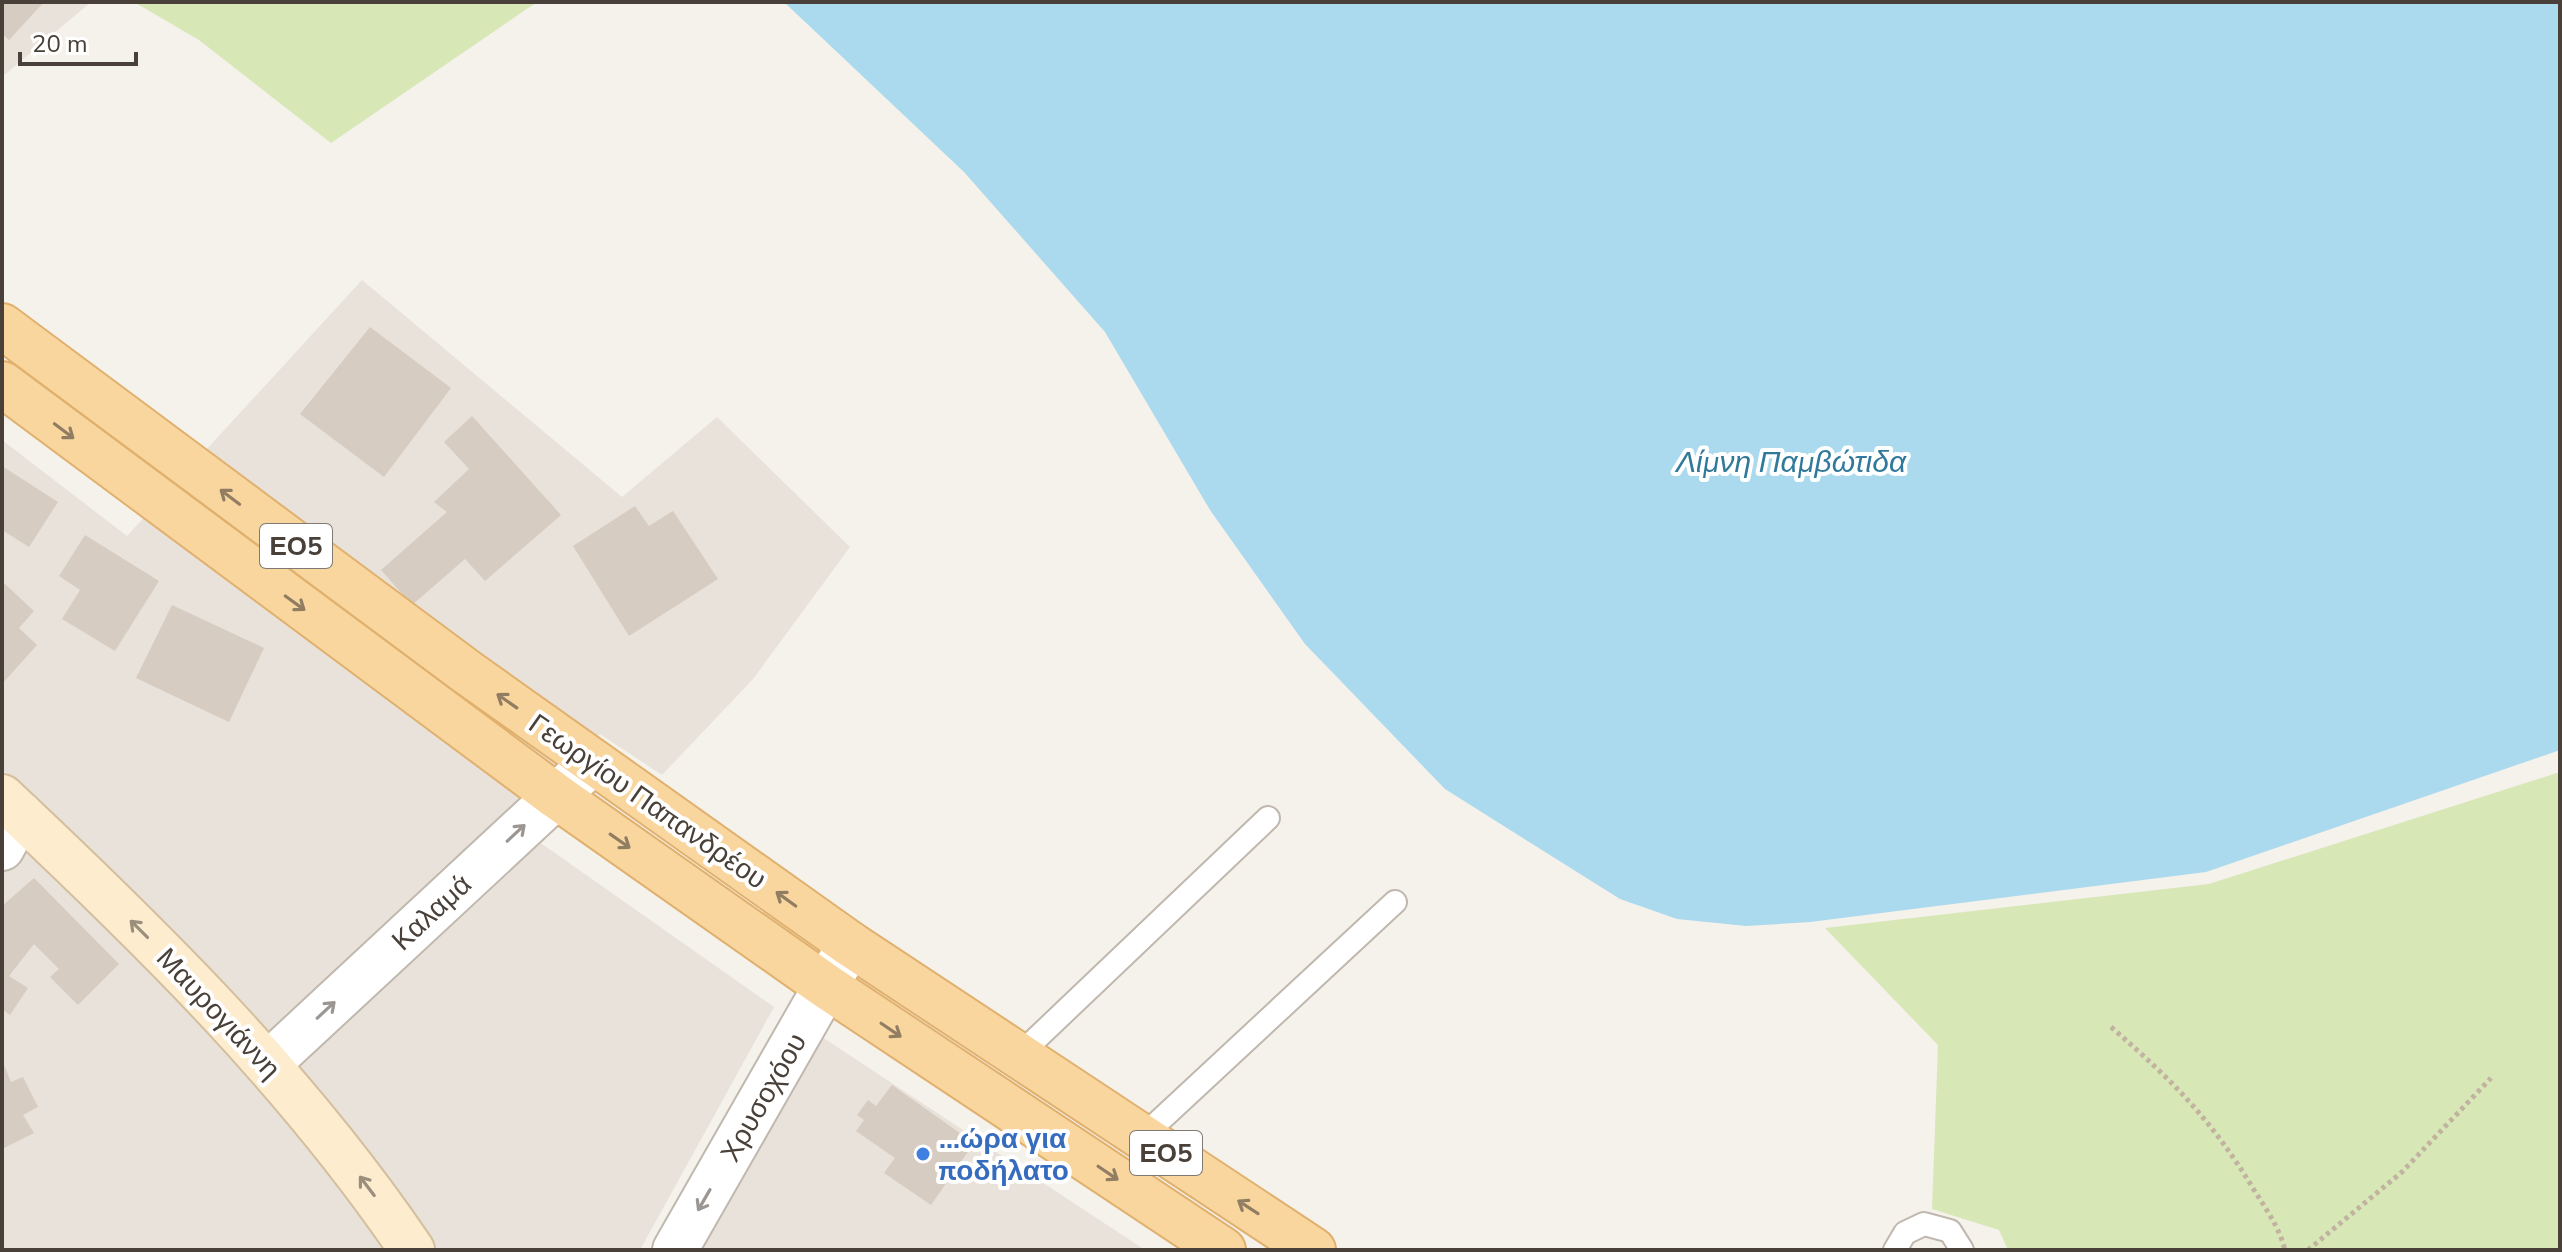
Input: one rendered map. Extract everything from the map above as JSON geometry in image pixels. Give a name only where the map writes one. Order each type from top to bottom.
[{"type":"main road","name":"Γεωργίου Παπανδρέου","points":[[2,326],[467,672],[850,944],[1313,1250]]},
{"type":"main road","name":"Γεωργίου Παπανδρέου","points":[[2,384],[556,796],[826,986],[1223,1250]]},
{"type":"main road","name":"Μαυρογιάννη","points":[[8,820],[209,998],[269,1063],[367,1186],[412,1250]]},
{"type":"street","name":"Καλαμά","points":[[269,1063],[593,762]]},
{"type":"street","name":"Χρυσοχόου","points":[[675,1250],[850,944]]},
{"type":"lane","points":[[1018,1056],[1268,818]]},
{"type":"lane","points":[[1142,1137],[1395,902]]},
{"type":"lane","points":[[1895,1250],[1905,1233],[1924,1224],[1950,1231],[1962,1250]]},
{"type":"path","points":[[2111,1027],[2178,1086],[2230,1149],[2281,1233],[2285,1250]]},
{"type":"path","points":[[2308,1250],[2402,1172],[2491,1078]]},
{"type":"shaded area","points":[[2,2],[91,2],[2,77]]},
{"type":"shaded area","points":[[362,280],[622,497],[717,417],[850,547],[753,679],[662,775],[600,734],[505,818],[774,1007],[640,1250],[2,1250],[2,440],[127,536]]},
{"type":"shaded area","points":[[822,1037],[1145,1250],[699,1250]]},
{"type":"green space","points":[[134,2],[537,2],[331,143],[199,40]]},
{"type":"green space","points":[[2560,772],[2560,1250],[2008,1250],[1999,1230],[1932,1209],[1938,1045],[1825,928],[2209,884]]},
{"type":"water","name":"Λίμνη Παμβώτιδα","points":[[784,2],[2560,2],[2560,750],[2206,872],[1810,922],[1746,926],[1677,919],[1620,899],[1445,789],[1305,644],[1210,510],[1105,332],[964,172]]},
{"type":"building","points":[[2,2],[44,2],[9,40],[2,34]]},
{"type":"building","points":[[370,327],[451,388],[384,477],[300,414]]},
{"type":"building","points":[[472,416],[561,515],[485,581],[465,559],[412,605],[381,570],[447,512],[434,502],[469,469],[444,442]]},
{"type":"building","points":[[2,466],[58,502],[29,547],[2,530]]},
{"type":"building","points":[[635,506],[649,526],[673,511],[718,579],[629,636],[573,546]]},
{"type":"building","points":[[85,535],[159,581],[115,651],[62,619],[80,590],[59,576]]},
{"type":"building","points":[[4,583],[34,611],[19,628],[37,645],[2,684]]},
{"type":"building","points":[[172,605],[264,648],[229,722],[136,678]]},
{"type":"building","points":[[34,878],[119,964],[78,1005],[50,977],[59,969],[34,944],[9,976],[28,988],[10,1015],[2,1009],[2,906]]},
{"type":"building","points":[[2,1060],[11,1082],[23,1077],[38,1107],[23,1115],[34,1133],[2,1149]]},
{"type":"building","points":[[892,1085],[974,1143],[931,1205],[884,1173],[895,1158],[856,1131],[864,1120],[857,1115],[868,1100],[876,1106]]},
{"type":"place","name":"...ώρα για ποδήλατο","points":[[923,1154]]}]
